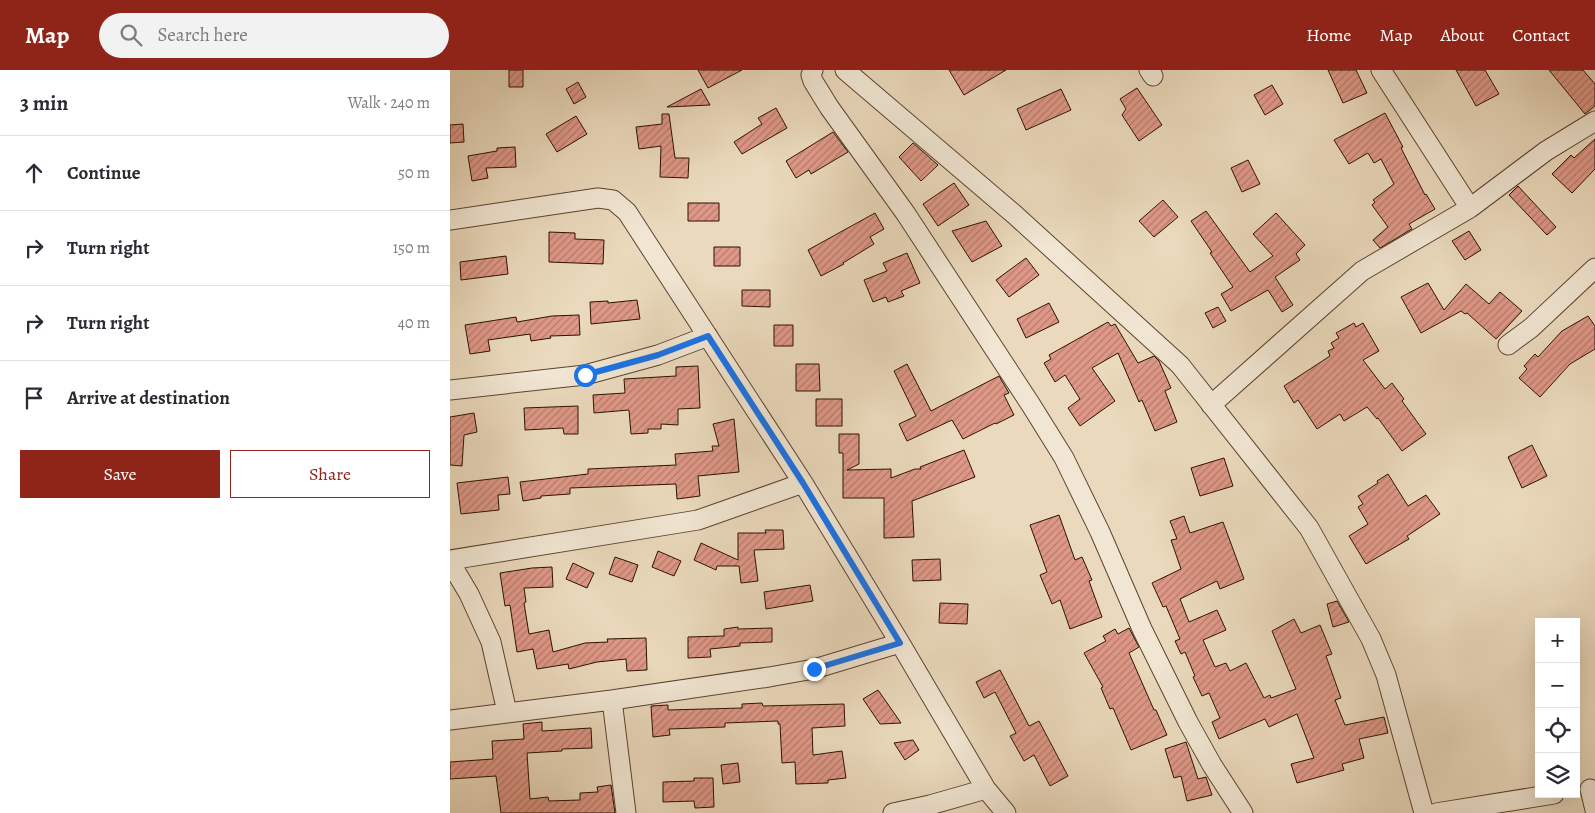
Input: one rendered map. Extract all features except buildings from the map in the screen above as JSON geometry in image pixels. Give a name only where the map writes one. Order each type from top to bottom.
[{"type":"street","points":[[813,70],[811,75],[813,81],[829,107],[906,214],[1064,458],[1100,532],[1142,629],[1188,722],[1212,765],[1243,813]]},
{"type":"street","points":[[845,70],[1015,215],[1180,365],[1310,528],[1372,639],[1386,675],[1424,813]]},
{"type":"street","points":[[1381,70],[1470,208]]},
{"type":"street","points":[[1211,405],[1362,270],[1470,208],[1546,151],[1595,121]]},
{"type":"street","points":[[450,220],[598,198],[613,200],[627,212],[803,483],[986,789],[1006,813]]},
{"type":"street","points":[[1508,345],[1531,328],[1595,268]]},
{"type":"street","points":[[450,390],[585,375],[658,355],[708,336]]},
{"type":"street","points":[[507,712],[491,642],[469,594],[450,561],[698,520],[803,483]]},
{"type":"street","points":[[450,720],[612,700],[814,669],[900,643]]},
{"type":"street","points":[[612,700],[626,813]]},
{"type":"street","points":[[893,813],[930,806],[986,789]]},
{"type":"street","points":[[1587,789],[1595,810]]},
{"type":"street","points":[[1436,813],[1460,811],[1535,797]]},
{"type":"route","points":[[585,375],[658,355],[708,336],[803,483],[900,643],[814,669]]}]
